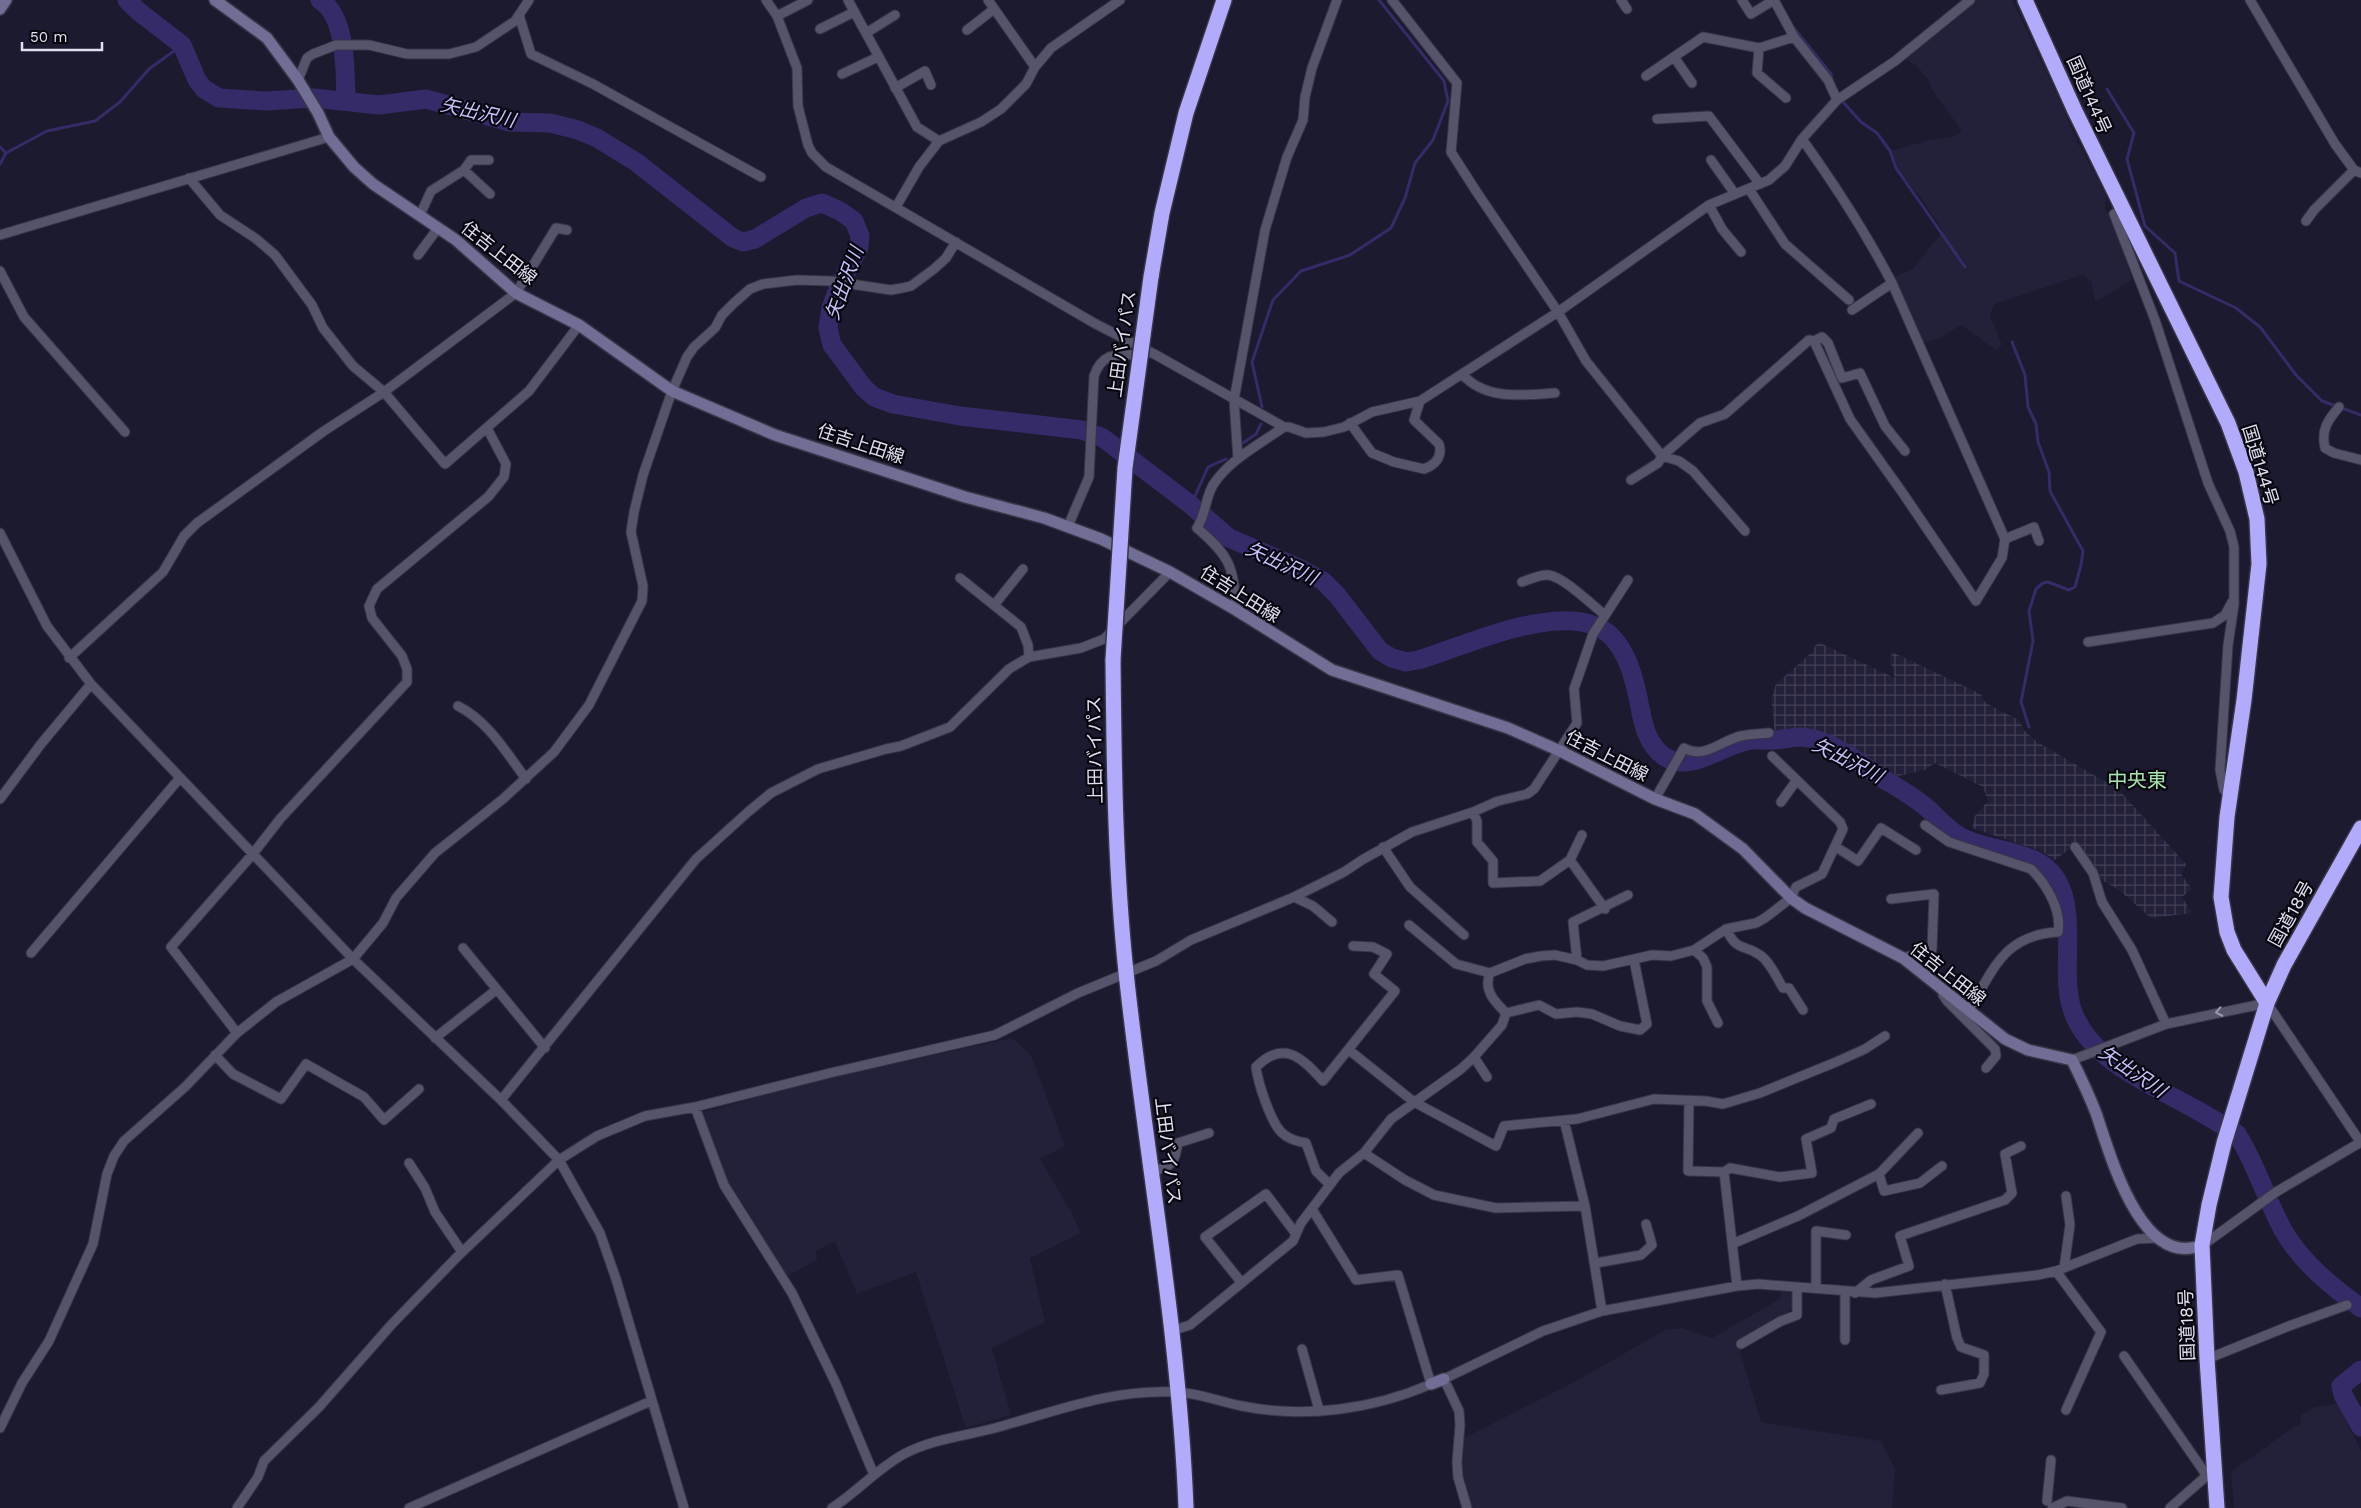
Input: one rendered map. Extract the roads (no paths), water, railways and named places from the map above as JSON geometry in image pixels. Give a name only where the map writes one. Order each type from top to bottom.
[{"type":"highway","name":"上田バイパス","points":[[1186,1508],[1178,1392],[1126,972],[1114,800],[1113,660],[1125,468],[1151,277],[1162,213],[1186,113],[1224,0]]},
{"type":"highway","name":"国道144号","points":[[2025,0],[2122,209],[2228,423],[2246,472],[2257,519],[2259,564],[2244,700],[2230,792],[2221,885],[2223,914],[2234,950],[2267,1003]]},
{"type":"highway","name":"国道18号","points":[[2218,1508],[2211,1472],[2202,1245],[2209,1205],[2234,1108],[2267,1003],[2284,965],[2361,828]]},
{"type":"main road","name":"住吉上田線","points":[[215,0],[267,38],[305,90],[329,137],[354,167],[456,240],[516,293],[579,325],[672,391],[775,435],[965,497],[1068,526],[1170,572],[1236,610],[1332,670],[1508,728],[1560,751],[1655,799],[1695,814],[1743,849],[1791,898],[1805,908],[1903,958],[1972,1015],[2016,1045],[2072,1060]]},
{"type":"main road","points":[[2072,1060],[2085,1086],[2126,1194],[2142,1220],[2158,1238],[2175,1248],[2189,1250],[2202,1245]]},
{"type":"main road","points":[[1431,1384],[1444,1379]]},
{"type":"street","points":[[298,80],[307,58],[341,45],[369,45],[407,54],[449,54],[476,47],[515,21],[529,0]]},
{"type":"street","points":[[766,0],[777,16],[797,68],[798,106],[812,153],[826,167],[1094,323],[1156,354],[1234,400],[1284,427],[1316,434],[1333,431],[1372,412],[1420,401],[1558,312],[1709,205],[1760,184],[1778,173],[1802,139],[1837,100],[1894,61],[1970,0]]},
{"type":"street","points":[[777,16],[808,0]]},
{"type":"street","points":[[848,0],[894,88],[917,127],[939,140]]},
{"type":"street","points":[[988,0],[1035,67]]},
{"type":"street","points":[[896,207],[918,167],[939,140],[981,122],[1001,108],[1026,84],[1035,67],[1051,48],[1120,0]]},
{"type":"street","points":[[1238,459],[1234,400],[1265,230],[1287,157],[1303,120],[1305,96],[1312,68],[1337,0]]},
{"type":"street","points":[[1392,0],[1457,83],[1451,152],[1558,312],[1586,361],[1662,456],[1679,461],[1693,471],[1745,531]]},
{"type":"street","points":[[1621,0],[1627,9]]},
{"type":"street","points":[[1742,0],[1751,14],[1774,0],[1794,37],[1828,80],[1837,100]]},
{"type":"street","points":[[2250,0],[2335,144],[2357,172],[2314,210],[2306,221]]},
{"type":"street","points":[[967,30],[994,9]]},
{"type":"street","points":[[820,29],[854,12]]},
{"type":"street","points":[[519,15],[531,54],[593,84],[761,177]]},
{"type":"street","points":[[866,33],[895,15]]},
{"type":"street","points":[[1646,76],[1703,37],[1759,48],[1794,37]]},
{"type":"street","points":[[1759,48],[1757,73],[1786,98]]},
{"type":"street","points":[[842,74],[878,57]]},
{"type":"street","points":[[1674,57],[1692,83]]},
{"type":"street","points":[[894,88],[924,70],[931,85]]},
{"type":"street","points":[[1657,119],[1709,116],[1760,184]]},
{"type":"street","points":[[0,235],[329,137]]},
{"type":"street","points":[[1802,139],[1860,226],[1892,283],[2005,539],[2002,558],[1976,601],[1850,419],[1814,341]]},
{"type":"street","points":[[420,215],[432,191],[464,170],[471,160],[490,160]]},
{"type":"street","points":[[1711,160],[1736,194]]},
{"type":"street","points":[[464,170],[490,194]]},
{"type":"street","points":[[189,178],[220,215],[255,238],[275,255],[312,305],[322,328],[353,366],[384,392],[445,464],[529,391],[579,325]]},
{"type":"street","points":[[1749,189],[1785,244],[1849,300]]},
{"type":"street","points":[[1709,205],[1722,229],[1741,252]]},
{"type":"street","points":[[2122,209],[2114,214],[2155,320],[2208,483],[2230,531],[2234,547],[2234,597],[2228,645],[2220,770],[2224,790],[2230,792]]},
{"type":"street","points":[[418,255],[438,228]]},
{"type":"street","points":[[70,658],[163,572],[184,536],[197,523],[324,431],[384,392],[516,293],[556,228],[566,230]]},
{"type":"street","points":[[0,1428],[22,1383],[49,1340],[93,1244],[107,1174],[114,1156],[124,1141],[184,1087],[237,1033],[276,1002],[353,960],[383,923],[396,898],[435,853],[526,779],[554,752],[590,704],[642,601],[643,586],[631,532],[634,512],[643,475],[672,391],[687,357],[694,347],[715,328],[722,315],[750,290],[779,281],[830,281],[891,290],[911,286],[946,258],[956,242]]},
{"type":"street","points":[[0,271],[24,317],[125,432]]},
{"type":"street","points":[[1852,310],[1892,283]]},
{"type":"street","points":[[1632,480],[1658,463],[1662,456],[1700,423],[1725,414],[1809,340],[1814,341],[1822,337],[1828,343],[1842,378],[1860,373],[1885,426],[1905,451]]},
{"type":"street","points":[[1068,526],[1089,477],[1094,376],[1101,361],[1113,355],[1156,354]]},
{"type":"street","points":[[1462,374],[1480,388],[1494,393],[1516,395],[1555,393]]},
{"type":"street","points":[[1350,423],[1372,453],[1394,462],[1424,469],[1435,463],[1440,454],[1440,449],[1439,444],[1414,420],[1420,401]]},
{"type":"street","points":[[2339,407],[2331,417],[2322,435],[2325,448],[2334,453],[2361,460]]},
{"type":"street","points":[[1236,610],[1233,573],[1226,558],[1217,545],[1197,528],[1207,508],[1213,486],[1238,459],[1284,427]]},
{"type":"street","points":[[237,1033],[171,947],[252,855],[280,820],[407,682],[407,669],[402,656],[372,618],[369,606],[377,590],[488,497],[504,477],[506,464],[487,428]]},
{"type":"street","points":[[2005,539],[2034,526],[2039,541]]},
{"type":"street","points":[[0,533],[47,626],[91,684],[353,960],[501,1100],[559,1160],[600,1233],[616,1278],[684,1508]]},
{"type":"street","points":[[995,604],[1023,569]]},
{"type":"street","points":[[501,1100],[696,859],[748,812],[772,794],[812,772],[886,748],[901,746],[950,727],[1009,669],[1029,658],[1081,648],[1104,638],[1170,572]]},
{"type":"street","points":[[1522,582],[1544,575],[1551,575],[1560,580],[1604,616]]},
{"type":"street","points":[[960,578],[995,604],[1021,627],[1028,645],[1029,658]]},
{"type":"street","points":[[237,1508],[258,1477],[264,1461],[319,1407],[392,1324],[462,1252],[559,1160],[596,1136],[645,1116],[696,1107],[824,1074],[995,1035],[1078,993],[1156,961],[1191,940],[1294,897],[1344,872],[1383,847],[1412,832],[1534,789],[1577,723],[1574,689],[1592,634],[1628,580]]},
{"type":"street","points":[[2088,642],[2213,623],[2225,615],[2234,597]]},
{"type":"street","points":[[0,799],[41,744],[91,684]]},
{"type":"street","points":[[458,706],[472,712],[484,723],[526,779]]},
{"type":"street","points":[[1655,799],[1684,748],[1692,752],[1708,750],[1741,736],[1769,733]]},
{"type":"street","points":[[1409,925],[1456,964],[1490,973],[1525,959],[1541,956],[1555,955],[1577,960],[1587,965],[1603,966],[1652,955],[1671,956],[1694,950],[1726,930],[1756,923],[1791,898],[1796,888],[1822,874],[1843,829],[1840,822],[1772,756]]},
{"type":"street","points":[[31,953],[180,779]]},
{"type":"street","points":[[1781,802],[1796,781]]},
{"type":"street","points":[[1473,812],[1477,821],[1477,842],[1493,861],[1493,883],[1540,881],[1570,860],[1582,836]]},
{"type":"street","points":[[1925,825],[1949,842],[2030,869],[2037,875],[2058,914],[2058,932],[2044,933],[2022,940],[2005,952],[1972,1015],[1974,1022],[1996,1053],[1986,1068]]},
{"type":"street","points":[[1836,847],[1858,861],[1881,828],[1916,850]]},
{"type":"street","points":[[1383,847],[1410,887],[1464,936]]},
{"type":"street","points":[[2075,847],[2093,873],[2102,902],[2132,950],[2166,1024]]},
{"type":"street","points":[[1570,860],[1604,909]]},
{"type":"street","points":[[1891,899],[1934,894],[1932,949],[1903,958]]},
{"type":"street","points":[[1577,960],[1573,922],[1628,896]]},
{"type":"street","points":[[1294,897],[1313,906],[1332,922]]},
{"type":"street","points":[[1726,930],[1733,943],[1760,955],[1768,963],[1783,988],[1790,988],[1803,1010]]},
{"type":"street","points":[[1329,1184],[1316,1171],[1306,1144],[1292,1140],[1280,1131],[1258,1083],[1256,1067],[1264,1058],[1283,1052],[1293,1054],[1323,1081],[1349,1050],[1395,991],[1374,974],[1387,954],[1373,947],[1352,946]]},
{"type":"street","points":[[463,948],[545,1048]]},
{"type":"street","points":[[1694,950],[1703,958],[1707,967],[1707,1001],[1718,1023]]},
{"type":"street","points":[[1506,1013],[1539,1006],[1556,1014],[1578,1012],[1592,1014],[1620,1026],[1640,1030],[1647,1024],[1634,960]]},
{"type":"street","points":[[1490,973],[1488,979],[1490,994],[1506,1013]]},
{"type":"street","points":[[435,1038],[496,990]]},
{"type":"street","points":[[1945,992],[1943,995],[1947,1001],[1986,1040]]},
{"type":"street","points":[[2072,1060],[2113,1046],[2166,1024],[2267,1003],[2361,1142],[2276,1192],[2202,1245]]},
{"type":"street","points":[[1171,1332],[1190,1325],[1293,1241],[1301,1223],[1339,1173],[1364,1153],[1390,1119],[1461,1070],[1502,1025],[1506,1013]]},
{"type":"street","points":[[1349,1050],[1414,1102],[1496,1146],[1504,1126],[1564,1120],[1654,1099],[1723,1104],[1747,1097],[1836,1062],[1865,1049],[1885,1036]]},
{"type":"street","points":[[215,1056],[233,1074],[281,1098],[306,1064],[364,1097],[384,1120],[419,1089]]},
{"type":"street","points":[[1474,1057],[1480,1063],[1487,1077]]},
{"type":"street","points":[[1689,1101],[1688,1171],[1724,1172],[1730,1168],[1780,1177],[1812,1173],[1806,1139],[1831,1128],[1834,1119],[1871,1104]]},
{"type":"street","points":[[696,1107],[724,1185],[792,1293],[836,1384],[874,1475]]},
{"type":"street","points":[[1564,1120],[1585,1206],[1596,1263],[1602,1311]]},
{"type":"street","points":[[1732,1244],[1798,1216],[1879,1174],[1918,1133]]},
{"type":"street","points":[[1152,1171],[1169,1166],[1174,1162],[1178,1143],[1209,1134]]},
{"type":"street","points":[[1850,1292],[1871,1280],[1909,1266],[1900,1236],[2005,1200],[2012,1193],[2005,1154],[2021,1146]]},
{"type":"street","points":[[1364,1153],[1405,1180],[1434,1195],[1496,1208],[1585,1206]]},
{"type":"street","points":[[408,1163],[425,1188],[435,1212],[462,1252]]},
{"type":"street","points":[[1879,1174],[1884,1191],[1920,1183],[1942,1166]]},
{"type":"street","points":[[1724,1172],[1737,1286]]},
{"type":"street","points":[[1241,1282],[1206,1237],[1266,1194],[1296,1234]]},
{"type":"street","points":[[2066,1196],[2070,1225],[2060,1269],[2101,1332],[2066,1410]]},
{"type":"street","points":[[832,1508],[904,1454],[927,1444],[995,1428],[1112,1395],[1178,1392],[1208,1396],[1240,1406],[1273,1411],[1319,1410],[1386,1400],[1431,1384],[1398,1275],[1356,1280],[1312,1209]]},
{"type":"street","points":[[1596,1263],[1641,1254],[1652,1246],[1646,1224]]},
{"type":"street","points":[[1816,1288],[1816,1231],[1846,1235]]},
{"type":"street","points":[[1467,1508],[1458,1477],[1459,1411],[1444,1379],[1543,1331],[1602,1311],[1737,1286],[1758,1284],[1850,1292],[1898,1292],[1945,1284],[2038,1275],[2060,1269],[2137,1239],[2158,1238]]},
{"type":"street","points":[[1941,1390],[1980,1383],[1984,1374],[1984,1355],[1961,1347],[1956,1338],[1945,1284]]},
{"type":"street","points":[[1741,1344],[1781,1321],[1797,1315],[1797,1287]]},
{"type":"street","points":[[1845,1340],[1850,1292]]},
{"type":"street","points":[[2207,1359],[2288,1326],[2347,1306]]},
{"type":"street","points":[[1302,1349],[1319,1410]]},
{"type":"street","points":[[2124,1356],[2211,1472],[2170,1508]]},
{"type":"street","points":[[410,1508],[651,1401]]},
{"type":"street","points":[[2051,1460],[2050,1504],[2066,1501],[2071,1505],[2122,1508]]},
{"type":"waterway","name":"矢出沢川","points":[[127,0],[138,11],[182,45],[197,80],[204,89],[219,98],[266,101],[314,98],[379,105],[426,99],[510,122],[550,123],[578,130],[597,138],[636,162],[733,238],[743,242],[755,239],[806,208],[822,203],[840,211],[854,221],[860,236],[859,247],[838,289],[831,308],[828,328],[832,345],[864,388],[874,397],[893,404],[960,416],[1082,430],[1103,438],[1191,505],[1229,538],[1299,568],[1323,581],[1337,595],[1380,651],[1392,658],[1406,662],[1418,660],[1489,636],[1544,622],[1570,621],[1593,625],[1611,636],[1621,649],[1631,672],[1649,738],[1658,752],[1665,757],[1675,761],[1697,760],[1730,746],[1751,740],[1801,737],[1824,742],[1845,753],[1912,797],[1961,837],[2036,861],[2052,873],[2061,890],[2066,909],[2068,930],[2067,974],[2069,994],[2073,1012],[2082,1029],[2093,1044],[2124,1069],[2237,1134],[2250,1157],[2277,1218],[2291,1242],[2318,1273],[2361,1308]]},
{"type":"waterway","points":[[320,0],[329,8],[340,32],[343,46],[346,100]]},
{"type":"waterway","points":[[1262,407],[1252,362],[1273,300],[1301,271],[1350,255],[1391,228],[1405,198],[1415,163],[1433,140],[1448,101],[1444,81],[1379,0]]},
{"type":"waterway","points":[[1793,27],[1831,74],[1832,82]]},
{"type":"waterway","points":[[0,164],[6,153],[47,131],[95,121],[120,102],[149,69],[182,45]]},
{"type":"waterway","points":[[2107,89],[2134,133],[2127,159],[2145,226],[2175,253],[2179,281],[2236,308],[2260,327],[2296,375],[2322,401],[2361,415]]},
{"type":"waterway","points":[[1843,102],[1861,122],[1877,133],[1890,151],[1896,168],[1965,267]]},
{"type":"waterway","points":[[0,147],[6,153]]},
{"type":"waterway","points":[[2012,342],[2025,375],[2028,407],[2036,424],[2038,442],[2049,472],[2050,491],[2083,551],[2075,587],[2069,590],[2048,582],[2043,583],[2036,589],[2029,611],[2033,641],[2021,702],[2029,727]]},
{"type":"waterway","points":[[1243,443],[1256,434],[1261,424]]},
{"type":"waterway","points":[[1191,505],[1208,467],[1226,459]]},
{"type":"waterway","name":"矢出沢川","points":[[2361,1370],[2341,1386],[2343,1395],[2361,1427]]},
{"type":"district","name":"中央東","points":[[2137,780]]}]
